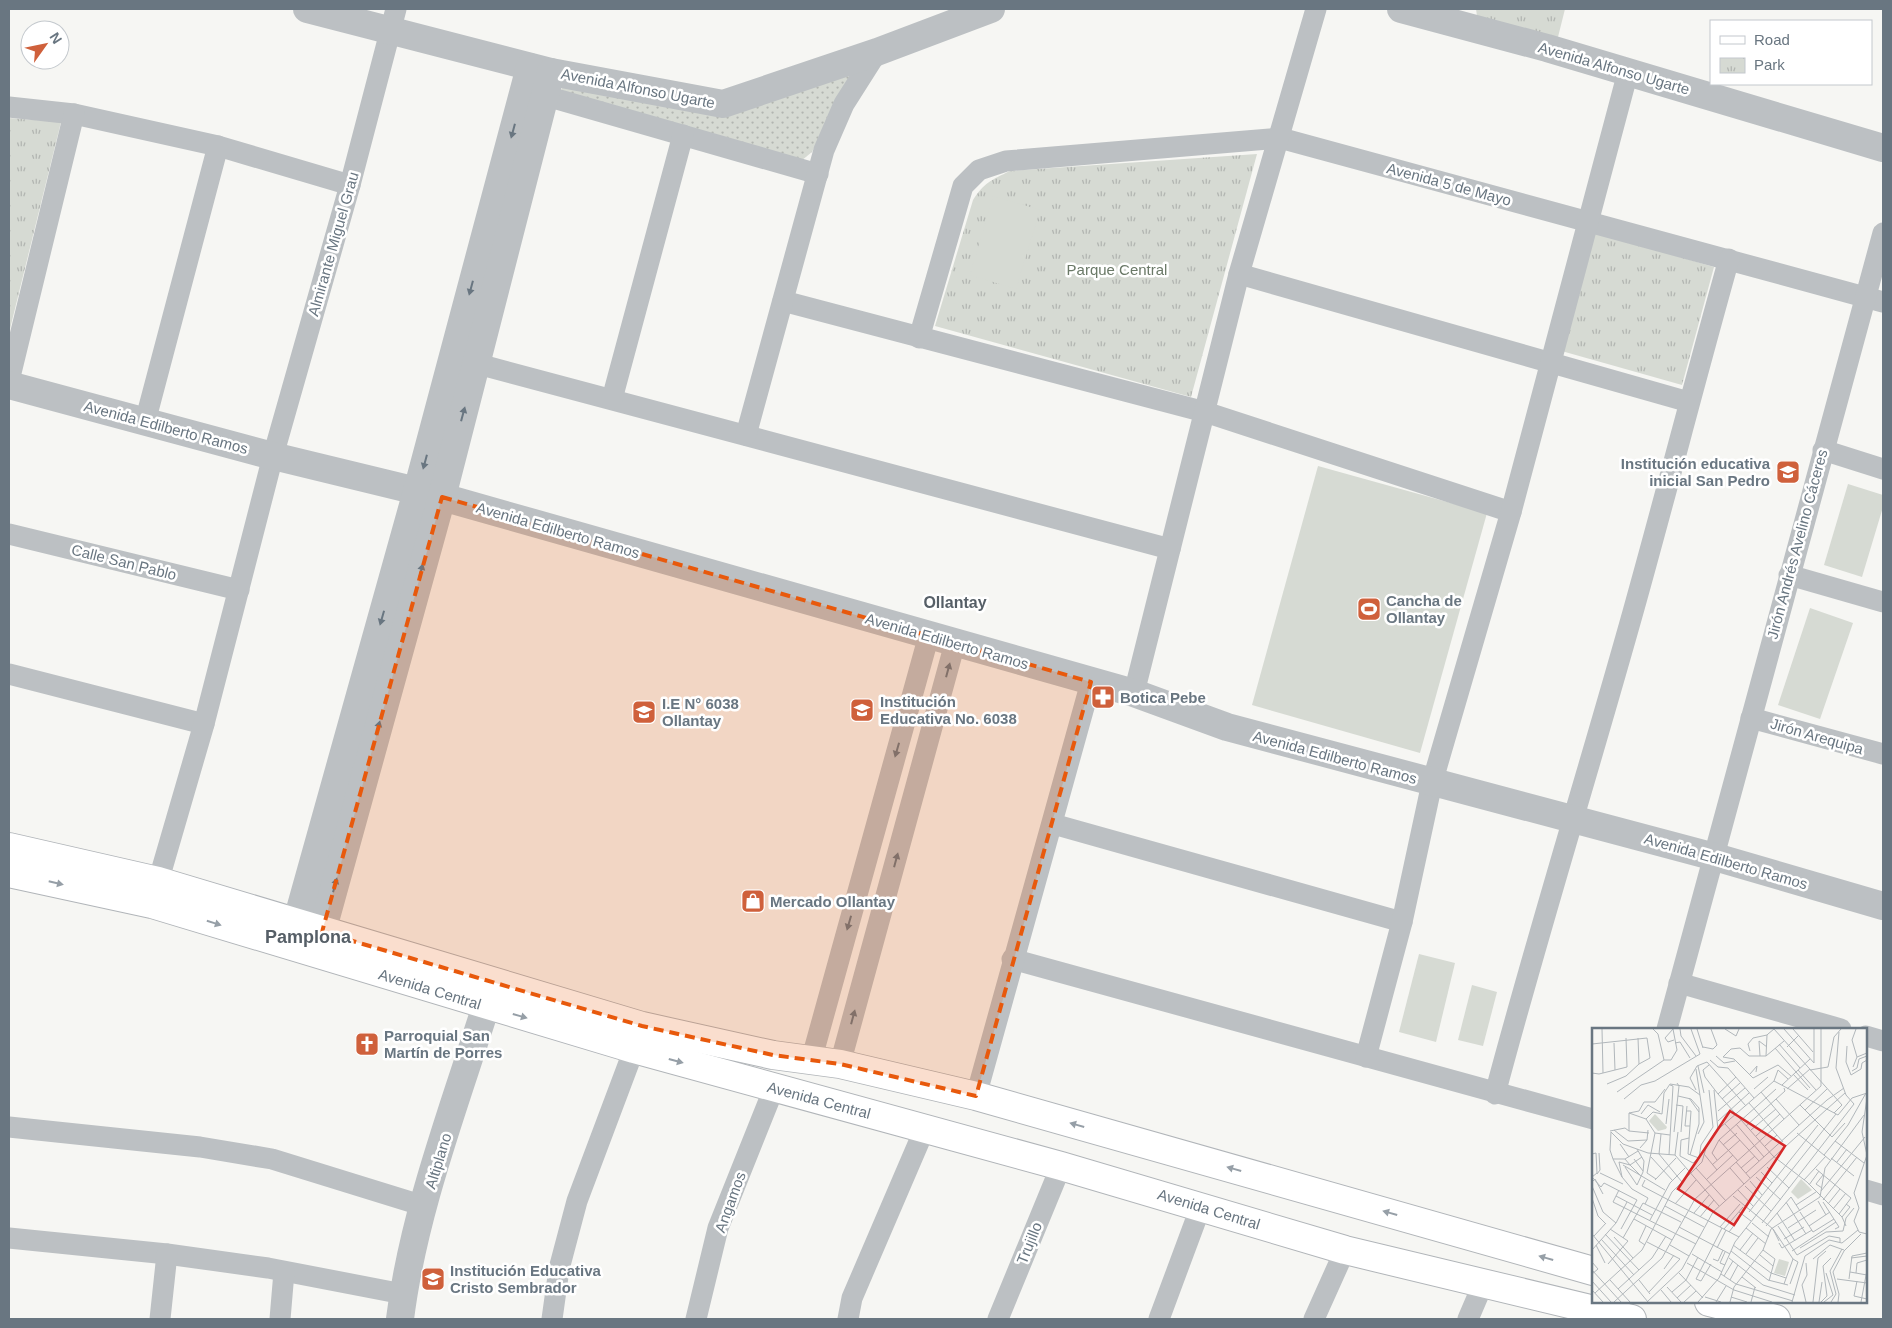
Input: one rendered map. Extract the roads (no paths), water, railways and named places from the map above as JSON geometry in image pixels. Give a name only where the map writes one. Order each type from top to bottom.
[{"type":"main road","name":"Avenida Central","points":[[9,847],[155,893],[486,1006],[638,1038],[840,1064],[976,1096],[1592,1271]]},
{"type":"main road","name":"Avenida Central","points":[[9,873],[155,893],[296,924],[638,1038],[774,1088],[925,1128],[1201,1206],[1345,1250],[1483,1284],[1624,1314]]},
{"type":"main road","points":[[1713,1303],[1776,1319]]},
{"type":"street","name":"Avenida Alfonso Ugarte","points":[[307,9],[393,20],[537,81],[723,104],[877,52],[991,9]]},
{"type":"street","points":[[1134,693],[1240,274],[1316,9]]},
{"type":"street","name":"Avenida Alfonso Ugarte","points":[[1401,9],[1440,13],[1628,72],[1883,148]]},
{"type":"street","name":"Almirante Miguel Grau","points":[[155,893],[204,724],[273,456],[350,185],[393,20]]},
{"type":"street","points":[[746,435],[824,150],[844,104],[877,52]]},
{"type":"street","points":[[1366,1057],[1402,922],[1432,783],[1511,512],[1628,72]]},
{"type":"street","points":[[322,932],[374,695],[430,494],[537,81],[683,135],[818,174]]},
{"type":"street","points":[[9,107],[74,114],[218,146],[350,185]]},
{"type":"street","points":[[9,383],[74,114]]},
{"type":"street","points":[[612,399],[683,135]]},
{"type":"street","name":"Avenida 5 de Mayo","points":[[919,338],[963,186],[979,170],[1006,161],[1280,138],[1874,299]]},
{"type":"street","points":[[145,422],[218,146]]},
{"type":"street","name":"Jirón Andrés Avelino Cáceres","points":[[1667,1028],[1715,857],[1822,450],[1874,299],[1883,232]]},
{"type":"street","points":[[1495,1094],[1530,960],[1574,819],[1633,611],[1688,402],[1729,259]]},
{"type":"street","points":[[1240,274],[1688,402]]},
{"type":"street","points":[[783,301],[1205,412],[1511,512]]},
{"type":"street","points":[[465,360],[1170,549]]},
{"type":"street","name":"Avenida Edilberto Ramos","points":[[9,383],[273,456],[430,494],[1134,693],[1227,727],[1715,857],[1883,906]]},
{"type":"street","points":[[1822,450],[1883,469]]},
{"type":"street","name":"Calle San Pablo","points":[[9,534],[239,590]]},
{"type":"street","points":[[1789,575],[1883,602]]},
{"type":"street","points":[[811,1061],[929,636]]},
{"type":"street","points":[[840,1064],[955,643]]},
{"type":"street","points":[[9,674],[204,724]]},
{"type":"street","points":[[976,1096],[1012,959],[1053,824],[1091,682]]},
{"type":"street","points":[[296,924],[374,695]]},
{"type":"street","name":"Jirón Arequipa","points":[[1751,718],[1883,754]]},
{"type":"street","points":[[1053,824],[1402,922]]},
{"type":"street","points":[[1012,959],[1495,1094],[1592,1119]]},
{"type":"street","points":[[1679,984],[1837,1028]]},
{"type":"street","name":"Altiplano","points":[[401,1307],[424,1206],[486,1006]]},
{"type":"street","points":[[1867,1036],[1883,1041]]},
{"type":"street","points":[[552,1319],[559,1269],[576,1201],[638,1038]]},
{"type":"street","name":"Angamos","points":[[696,1319],[718,1228],[774,1088]]},
{"type":"street","points":[[9,1127],[200,1147],[272,1159],[424,1206]]},
{"type":"street","points":[[848,1319],[852,1298],[925,1128]]},
{"type":"street","name":"Trujillo","points":[[998,1319],[1060,1166]]},
{"type":"street","points":[[1867,1190],[1883,1194]]},
{"type":"street","points":[[1159,1319],[1201,1206]]},
{"type":"street","points":[[9,1238],[167,1254],[268,1268],[401,1307]]},
{"type":"street","points":[[1314,1319],[1345,1250]]},
{"type":"street","points":[[160,1319],[167,1254]]},
{"type":"street","points":[[280,1319],[284,1272]]},
{"type":"street","points":[[1468,1319],[1483,1284]]},
{"type":"place","name":"Institución educativa inicial San Pedro","points":[[1788,472]]},
{"type":"place","name":"Cancha de Ollantay","points":[[1369,609]]},
{"type":"place","name":"Botica Pebe","points":[[1103,697]]},
{"type":"place","name":"Institución Educativa No. 6038","points":[[862,710]]},
{"type":"place","name":"I.E N° 6038 Ollantay","points":[[644,712]]},
{"type":"place","name":"Mercado Ollantay","points":[[753,901]]},
{"type":"place","name":"Parroquial San Martín de Porres","points":[[367,1044]]},
{"type":"place","name":"Institución Educativa Cristo Sembrador","points":[[433,1279]]},
{"type":"district","name":"Ollantay","points":[[955,602]]},
{"type":"district","name":"Pamplona","points":[[308,937]]},
{"type":"park label","name":"Parque Central","points":[[1117,269]]}]
